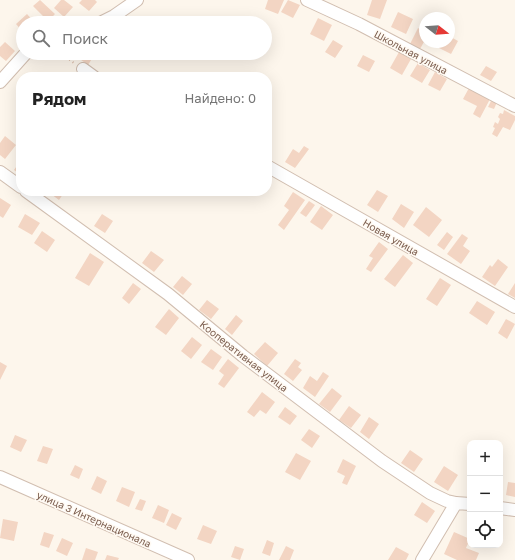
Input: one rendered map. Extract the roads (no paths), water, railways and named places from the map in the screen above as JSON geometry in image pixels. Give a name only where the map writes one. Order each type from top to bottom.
[{"type":"street","points":[[114,16],[137,0]]},
{"type":"street","name":"Школьная улица","points":[[307,0],[359,24],[515,106]]},
{"type":"street","points":[[0,82],[20,60]]},
{"type":"street","name":"Новая улица","points":[[272,169],[515,307]]},
{"type":"street","points":[[0,172],[16,183]]},
{"type":"street","name":"Кооперативная улица","points":[[33,196],[168,294],[243,356],[382,461],[430,493],[456,503],[467,504]]},
{"type":"street","name":"улица 3 Интернационала","points":[[0,477],[188,560]]},
{"type":"street","points":[[422,560],[456,503]]},
{"type":"street","points":[[503,508],[515,510]]}]
